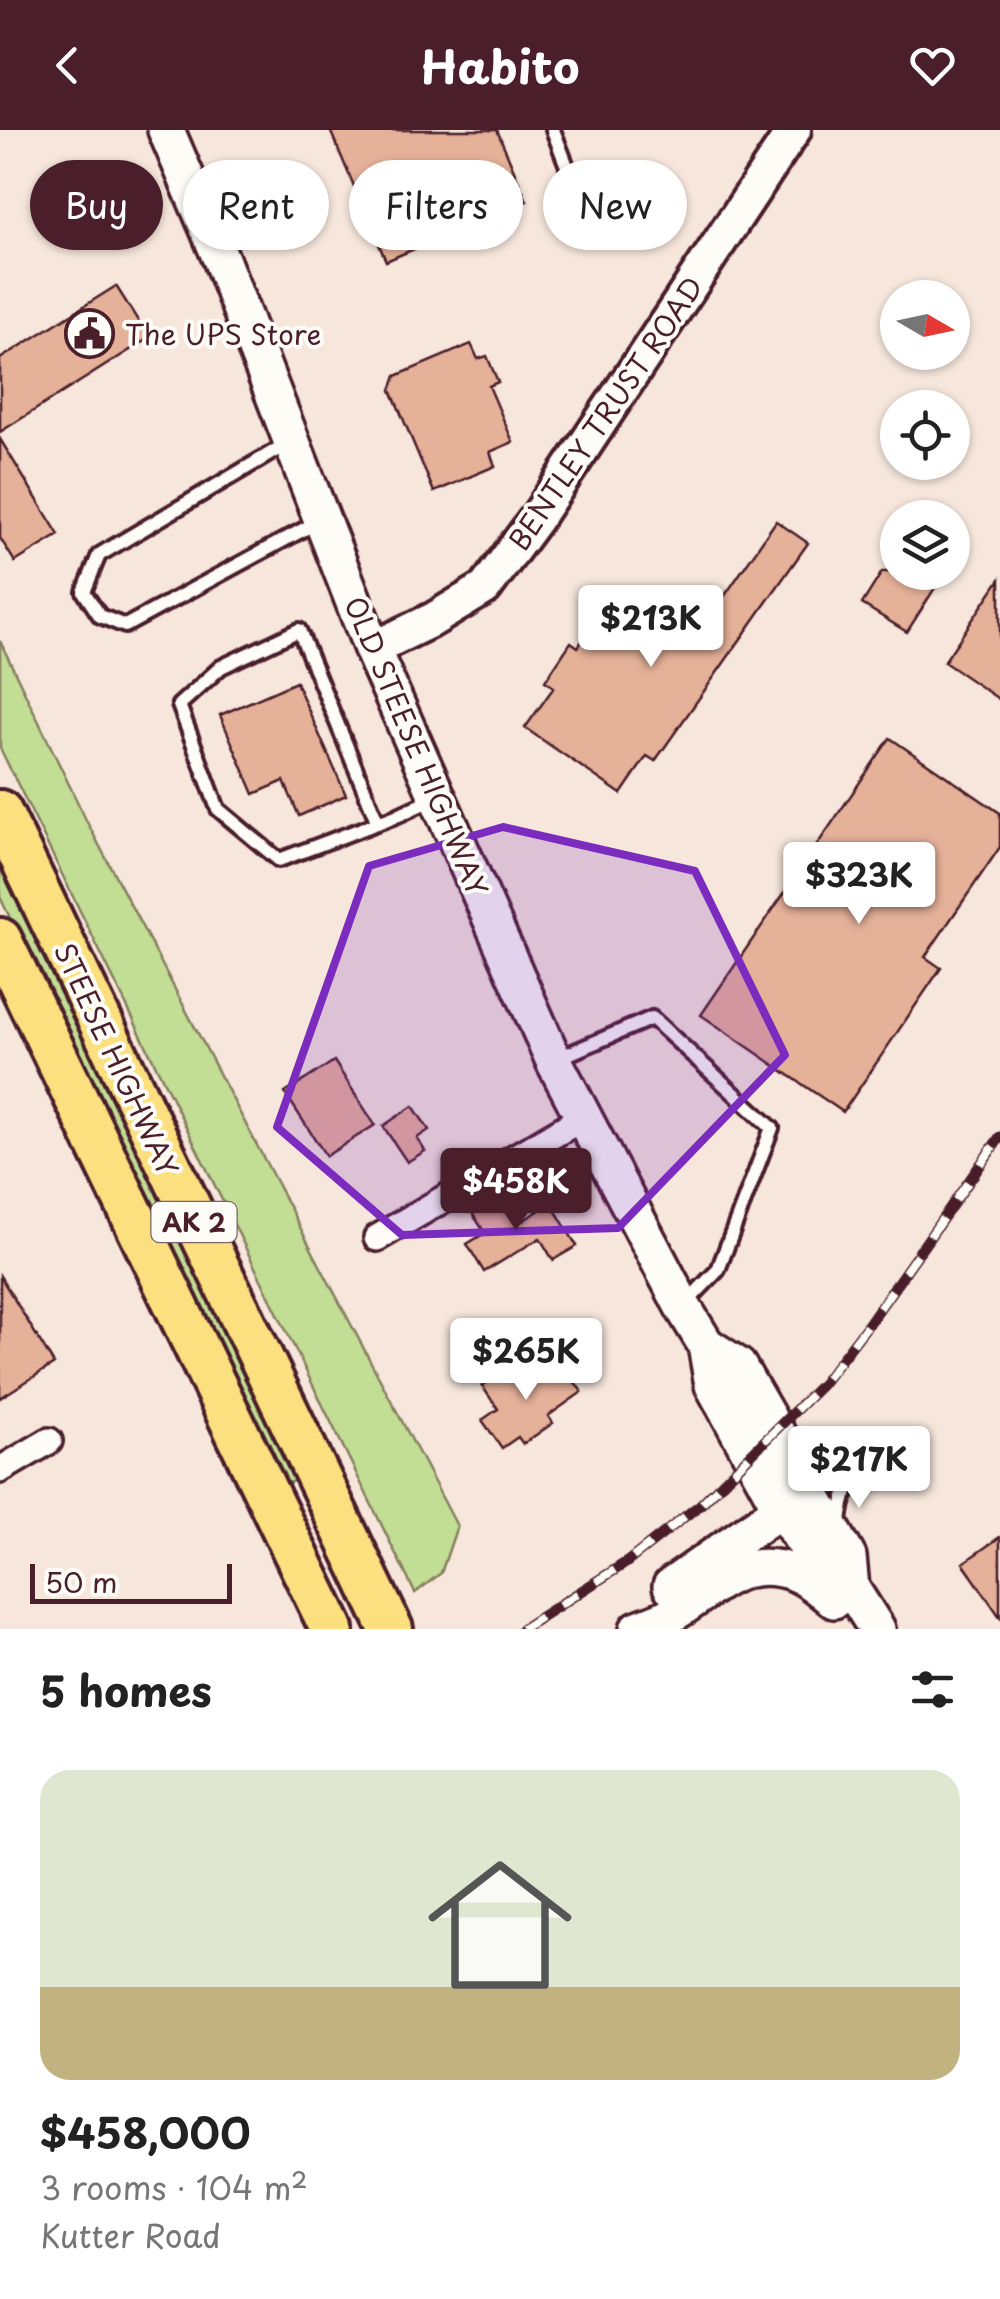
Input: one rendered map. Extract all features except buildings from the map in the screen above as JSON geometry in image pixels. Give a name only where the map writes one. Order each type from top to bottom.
[{"type":"highway","name":"STEESE HIGHWAY","points":[[0,812],[392,1629]]},
{"type":"highway","name":"STEESE HIGHWAY","points":[[0,940],[332,1629]]},
{"type":"main road","name":"OLD STEESE HIGHWAY","points":[[166,130],[221,259],[372,649],[554,1060],[706,1345],[713,1386],[781,1510]]},
{"type":"main road","name":"OLD STEESE HIGHWAY","points":[[706,1345],[738,1366],[855,1585]]},
{"type":"main road","points":[[781,1510],[804,1518],[855,1585],[836,1601],[798,1574],[767,1566],[748,1568],[713,1584],[666,1618],[636,1629],[654,1598],[781,1510]]},
{"type":"street","name":"BENTLEY TRUST ROAD","points":[[372,649],[484,588],[547,502],[794,130]]},
{"type":"street","points":[[376,1238],[582,1118]]},
{"type":"street","points":[[0,1470],[48,1441]]},
{"type":"lane","points":[[553,130],[565,160]]},
{"type":"lane","points":[[292,441],[99,555],[84,592],[100,616],[125,626],[322,520]]},
{"type":"lane","points":[[378,823],[299,630],[220,667],[179,706],[218,809],[279,860],[378,823],[437,797]]},
{"type":"lane","points":[[554,1060],[652,1018],[772,1128],[718,1270],[683,1307]]},
{"type":"lane","points":[[855,1585],[842,1501],[853,1477],[866,1462]]},
{"type":"lane","points":[[798,1472],[840,1479],[853,1477]]},
{"type":"highlighted area","points":[[503,827],[695,871],[785,1055],[618,1228],[402,1235],[277,1127],[369,866]]},
{"type":"green space","points":[[0,641],[87,822],[457,1526],[441,1573],[415,1593],[0,748]]},
{"type":"green space","points":[[0,854],[297,1478],[288,1484],[249,1416],[0,897]]},
{"type":"railway","points":[[522,1629],[627,1562],[701,1504],[822,1384],[1000,1137]]},
{"type":"place","name":"The UPS Store","points":[[90,333]]}]
